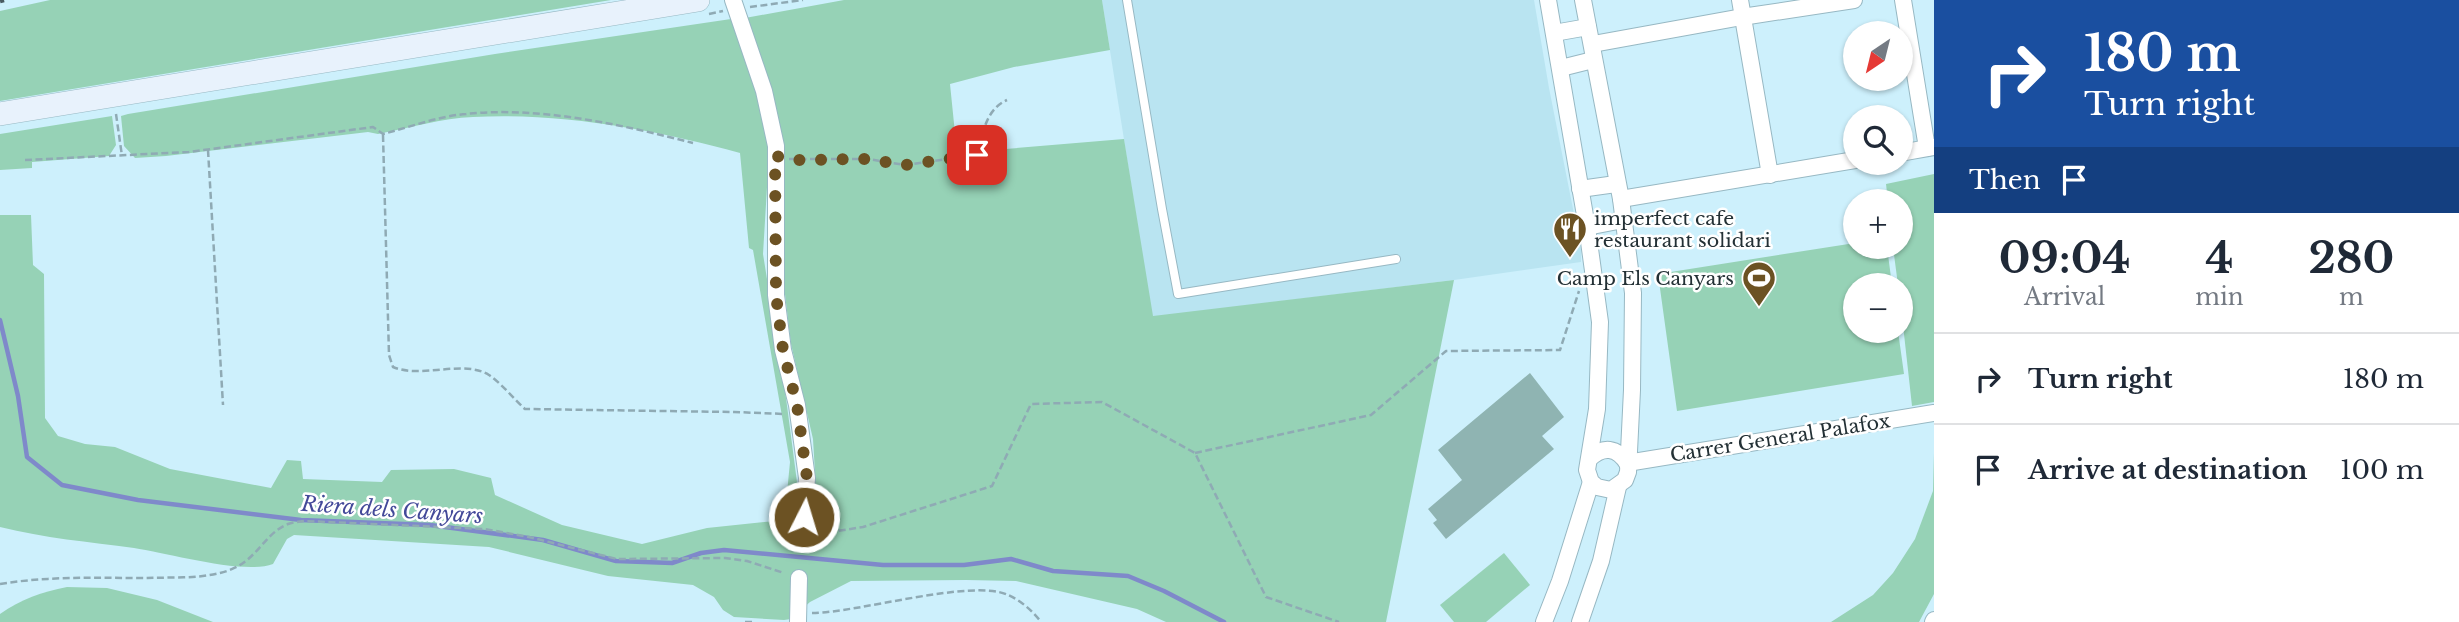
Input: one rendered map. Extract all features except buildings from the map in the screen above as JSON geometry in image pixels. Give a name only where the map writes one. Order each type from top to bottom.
[{"type":"street","points":[[0,114],[643,4],[698,0]]},
{"type":"street","points":[[733,0],[764,91],[776,146],[776,295],[783,350],[799,415],[807,478],[802,537]]},
{"type":"street","points":[[1544,622],[1560,581],[1591,482],[1587,470],[1597,409],[1600,322],[1587,227],[1548,0]]},
{"type":"street","points":[[1583,0],[1619,192],[1633,293],[1628,472],[1625,481],[1618,487],[1604,489],[1591,482]]},
{"type":"street","points":[[1740,0],[1770,174]]},
{"type":"street","points":[[1592,44],[1854,0]]},
{"type":"street","points":[[1903,0],[1930,148]]},
{"type":"street","points":[[1555,33],[1588,27]]},
{"type":"street","points":[[1561,68],[1593,60]]},
{"type":"street","points":[[1580,189],[1619,192],[1770,174],[1843,162]]},
{"type":"street","points":[[1587,227],[1623,220]]},
{"type":"street","name":"Carrer General Palafox","points":[[1627,463],[1934,414]]},
{"type":"street","points":[[1590,458],[1605,449],[1614,450],[1622,455],[1627,463]]},
{"type":"street","points":[[1580,622],[1601,561],[1618,487]]},
{"type":"street","points":[[798,618],[799,578]]},
{"type":"lane","points":[[1128,0],[1178,294],[1396,259]]},
{"type":"path","points":[[113,96],[122,156]]},
{"type":"path","points":[[775,156],[797,160],[867,159],[905,165],[977,155],[985,122],[997,105],[1007,100]]},
{"type":"path","points":[[25,160],[208,150],[373,127],[383,134],[465,114],[508,113],[622,125],[693,143]]},
{"type":"path","points":[[383,134],[389,355],[393,367],[405,372],[471,369],[489,375],[525,410],[799,415]]},
{"type":"path","points":[[208,150],[223,405]]},
{"type":"path","points":[[1195,453],[1371,415],[1446,351],[1560,350],[1579,291]]},
{"type":"path","points":[[802,537],[863,527],[992,486],[1031,404],[1102,402],[1195,453],[1266,597],[1339,622]]},
{"type":"path","points":[[0,584],[50,578],[181,577],[216,574],[248,562],[277,531],[289,524],[304,521],[485,529],[617,559],[725,558],[747,561],[799,578]]},
{"type":"path","points":[[798,618],[968,590],[1008,594],[1034,613],[1041,622]]},
{"type":"path","points":[[746,622],[755,622]]},
{"type":"shaded area","points":[[1102,0],[1534,0],[1581,249],[1581,262],[1152,317]]},
{"type":"green space","points":[[50,0],[611,0],[0,101],[0,11]]},
{"type":"green space","points":[[844,0],[1102,0],[1110,50],[1014,67],[950,84],[957,153],[1124,139],[1153,316],[1454,280],[1386,622],[1166,622],[1137,609],[1016,581],[966,580],[851,581],[810,602],[791,619],[734,617],[723,610],[714,597],[693,585],[608,576],[489,547],[294,535],[287,539],[273,564],[244,567],[0,527],[0,215],[31,215],[33,265],[44,274],[45,418],[58,436],[85,444],[115,447],[170,469],[271,488],[287,460],[301,461],[303,479],[382,482],[391,470],[454,469],[491,478],[495,495],[562,525],[642,544],[707,528],[784,520],[784,524],[790,462],[753,250],[749,248],[740,153],[642,130],[574,120],[506,116],[461,118],[378,134],[368,132],[166,156],[135,158],[124,146],[121,116],[128,114],[495,54],[731,19],[762,103],[769,154],[763,254],[797,482],[793,539],[807,541],[815,473],[813,439],[791,344],[781,261],[785,151],[777,113],[745,18]]},
{"type":"green space","points":[[112,116],[116,145],[109,156],[32,162],[32,168],[0,170],[0,134]]},
{"type":"green space","points":[[1934,174],[1934,402],[1912,406],[1905,343],[1913,343],[1913,273],[1896,273],[1895,259],[1913,259],[1913,189],[1887,189],[1886,184]]},
{"type":"green space","name":"Camp Els Canyars","points":[[1843,245],[1843,259],[1889,259],[1890,273],[1843,273],[1843,343],[1900,343],[1904,374],[1677,411],[1658,274]]},
{"type":"green space","points":[[1934,453],[1934,594],[1919,622],[1831,622],[1873,595],[1893,573],[1915,539],[1933,491]]},
{"type":"green space","points":[[1504,553],[1530,585],[1486,622],[1454,622],[1440,605]]},
{"type":"green space","points":[[67,587],[107,588],[157,600],[213,622],[0,622],[0,614],[16,604]]},
{"type":"waterway","name":"Riera dels Canyars","points":[[0,320],[18,396],[27,457],[62,485],[138,500],[301,520],[430,525],[543,540],[616,561],[672,563],[701,553],[724,550],[883,565],[964,565],[1011,559],[1053,571],[1128,576],[1224,622]]},
{"type":"railway","points":[[0,1],[4,0]]},
{"type":"place","name":"imperfect cafe restaurant solidari","points":[[1570,259]]},
{"type":"place","name":"Camp Els Canyars","points":[[1759,308]]},
{"type":"route","points":[[804,517],[807,478],[797,405],[783,350],[776,295],[775,156],[797,160],[867,159],[905,165],[977,155]]}]
